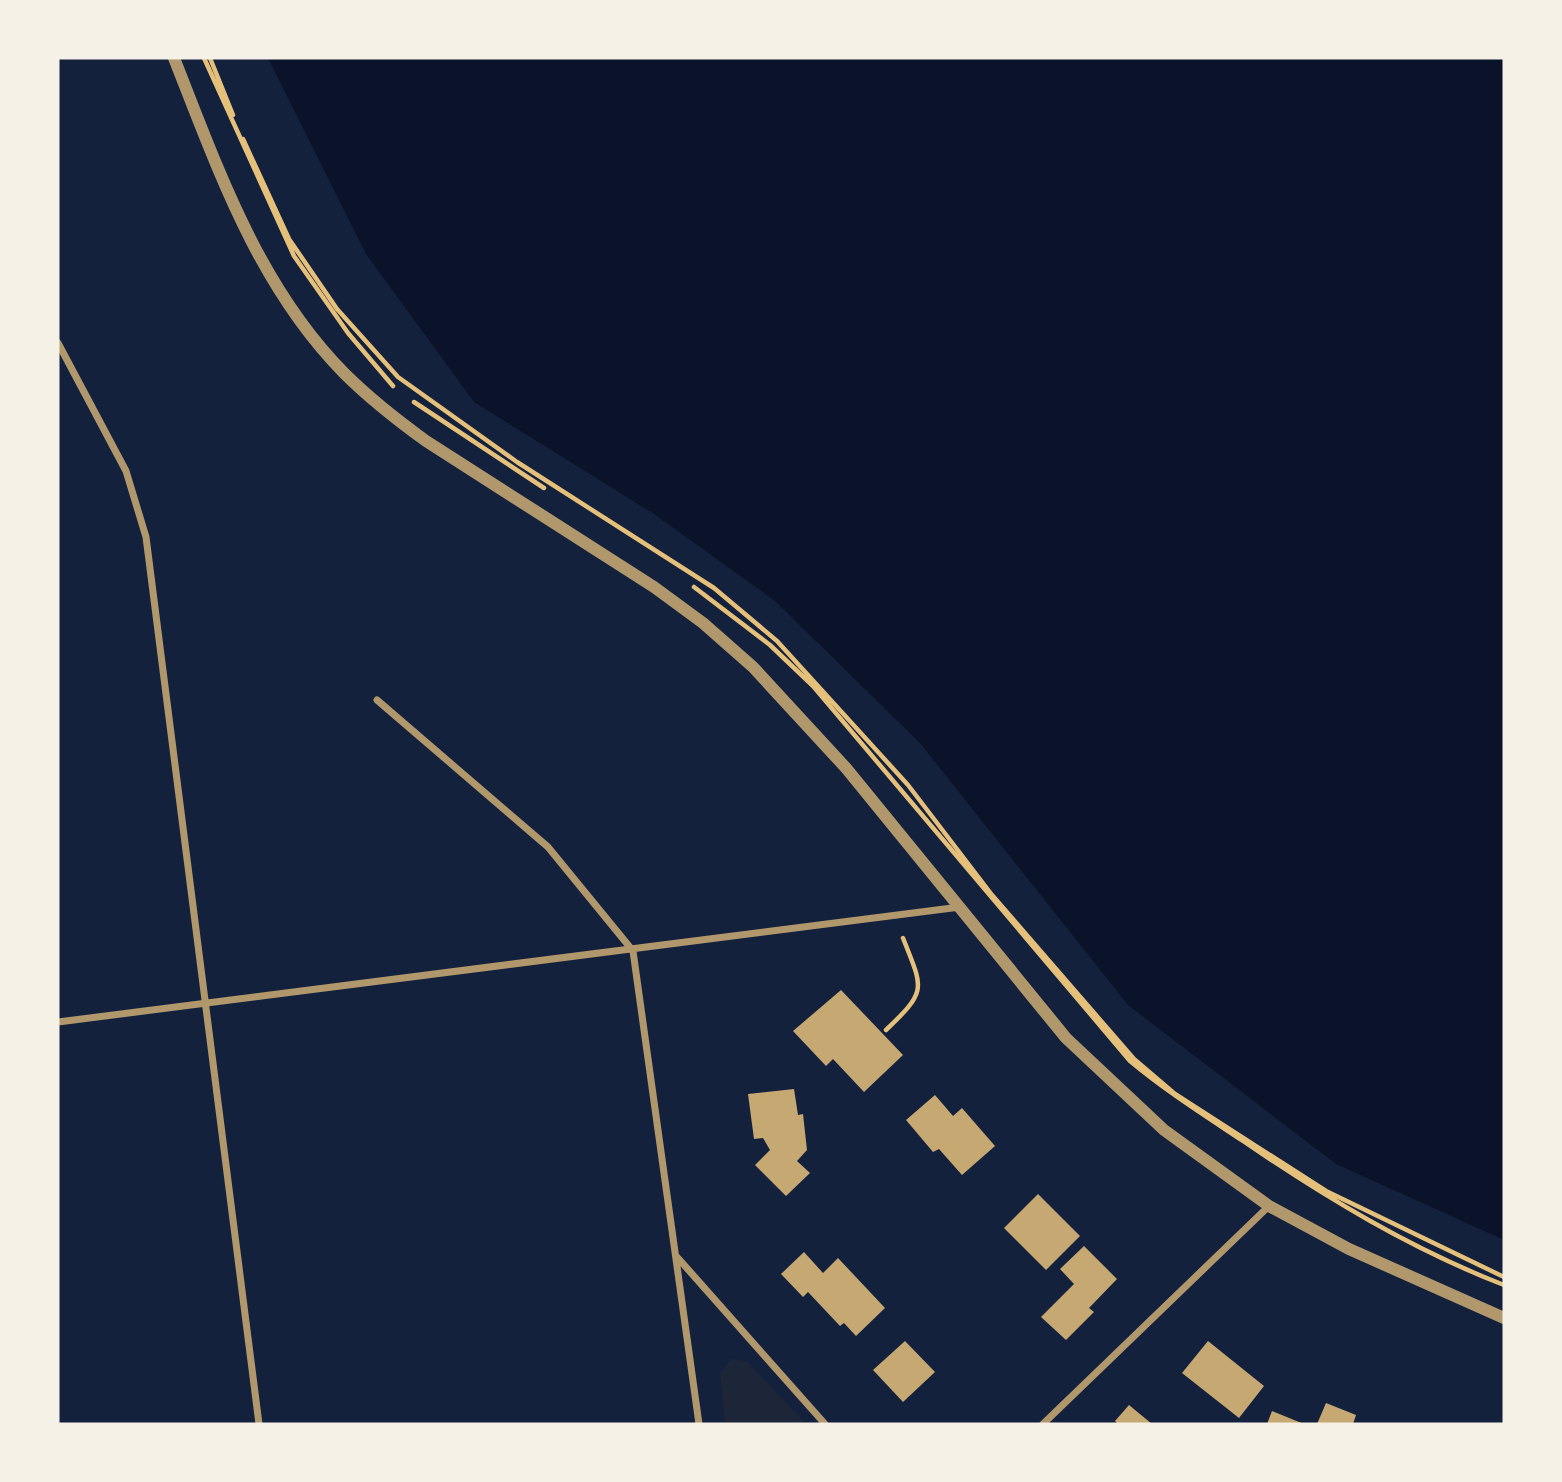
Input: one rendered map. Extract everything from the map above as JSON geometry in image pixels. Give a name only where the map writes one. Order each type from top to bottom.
[{"type":"street","points":[[174,58],[232,203],[257,254],[290,307],[344,373],[390,415],[426,441],[632,572],[703,623],[753,667],[794,709],[961,907],[1066,1038],[1164,1130],[1269,1206],[1349,1249],[1504,1318]]},
{"type":"street","points":[[58,343],[126,471],[146,537],[259,1424]]},
{"type":"street","points":[[376,700],[548,847],[633,950],[699,1424]]},
{"type":"street","points":[[58,1022],[961,907]]},
{"type":"street","points":[[1043,1424],[1269,1206]]},
{"type":"street","points":[[677,1257],[825,1424]]},
{"type":"path","points":[[886,1030],[906,1010],[919,989],[918,975],[903,938]]},
{"type":"shaded area","points":[[268,58],[1504,58],[1504,1240],[1336,1164],[1128,1005],[920,743],[775,601],[654,514],[474,402],[366,254]]},
{"type":"shaded area","points":[[731,1359],[747,1361],[806,1424],[725,1424],[720,1373]]},
{"type":"building","points":[[841,990],[903,1055],[864,1092],[833,1059],[826,1066],[793,1031]]},
{"type":"building","points":[[794,1089],[798,1115],[803,1114],[807,1150],[797,1161],[810,1173],[786,1196],[755,1165],[770,1150],[763,1138],[754,1139],[748,1094]]},
{"type":"building","points":[[935,1095],[953,1116],[962,1108],[995,1146],[962,1175],[939,1149],[933,1152],[906,1120]]},
{"type":"building","points":[[1038,1194],[1080,1236],[1046,1270],[1004,1228]]},
{"type":"building","points":[[1084,1246],[1117,1279],[1089,1308],[1094,1312],[1066,1340],[1041,1317],[1074,1284],[1060,1269]]},
{"type":"building","points":[[804,1252],[823,1273],[838,1258],[885,1308],[856,1336],[844,1323],[840,1326],[808,1292],[803,1297],[781,1274]]},
{"type":"building","points":[[905,1341],[935,1372],[903,1402],[873,1370]]},
{"type":"building","points":[[1208,1341],[1264,1386],[1239,1418],[1182,1373]]},
{"type":"building","points":[[1326,1403],[1356,1415],[1353,1424],[1317,1424]]},
{"type":"building","points":[[1129,1405],[1152,1424],[1118,1424],[1115,1421]]},
{"type":"building","points":[[1272,1411],[1304,1424],[1267,1424]]}]
